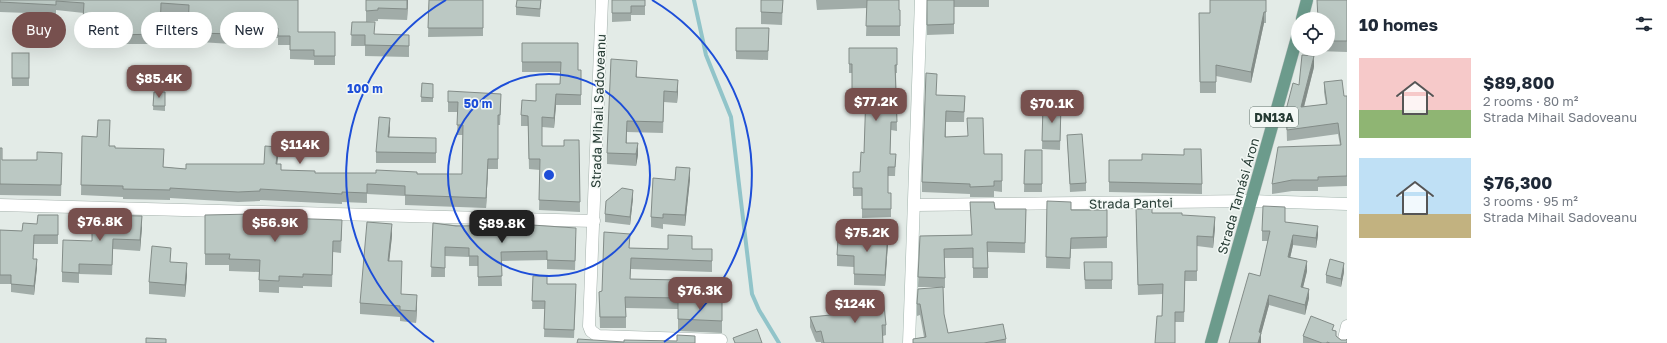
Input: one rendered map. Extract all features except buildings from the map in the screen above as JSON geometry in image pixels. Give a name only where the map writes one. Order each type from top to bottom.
[{"type":"main road","points":[[1304,12],[1308,0]]},
{"type":"main road","name":"Strada Tamási Áron","points":[[1211,343],[1292,56]]},
{"type":"street","name":"Strada Mihail Sadoveanu","points":[[602,0],[589,326],[591,332],[598,336],[721,340]]},
{"type":"street","points":[[909,343],[921,0]]},
{"type":"street","name":"Strada Pantei","points":[[915,205],[1251,201],[1347,204]]},
{"type":"street","points":[[0,205],[594,221]]},
{"type":"street","points":[[1342,343],[1347,326]]},
{"type":"waterway","points":[[694,0],[706,55],[731,117],[752,294],[759,310],[779,343]]}]
